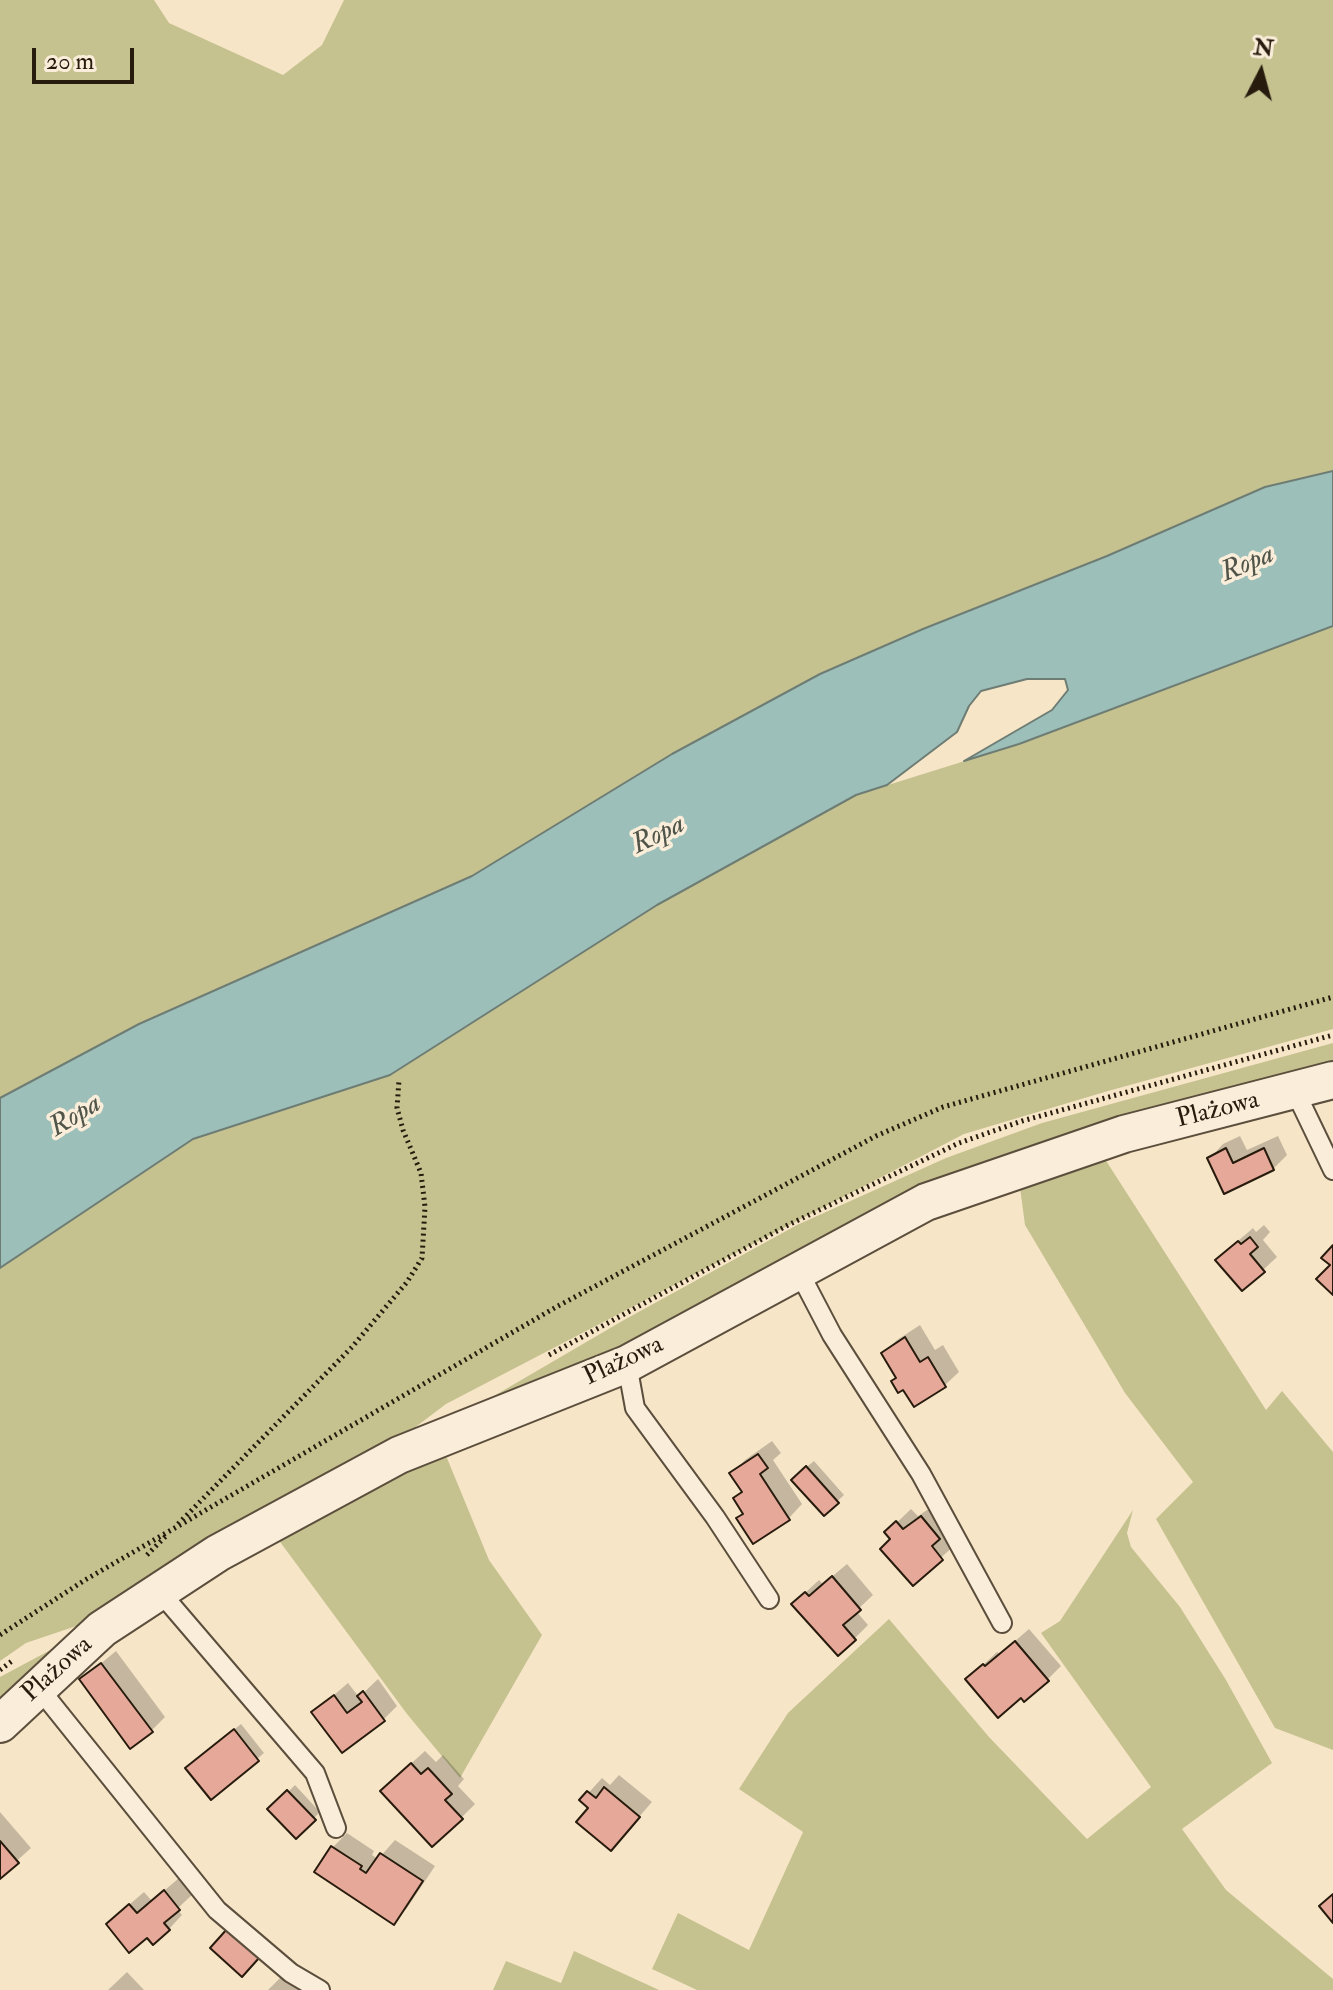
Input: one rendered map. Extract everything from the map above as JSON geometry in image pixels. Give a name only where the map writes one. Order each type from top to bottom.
[{"type":"street","name":"Plażowa","points":[[0,1724],[102,1629],[218,1553],[399,1455],[627,1364],[926,1202],[1124,1134],[1333,1080]]},
{"type":"lane","name":"Plażowa","points":[[1295,1091],[1333,1170]]},
{"type":"lane","points":[[798,1270],[832,1335],[921,1474],[1002,1623]]},
{"type":"lane","points":[[627,1364],[635,1408],[715,1517],[769,1599]]},
{"type":"lane","points":[[160,1592],[315,1773],[336,1828]]},
{"type":"lane","points":[[38,1687],[217,1910],[291,1973],[320,1990]]},
{"type":"path","points":[[0,1635],[85,1580],[558,1306],[876,1136],[943,1107],[1333,997]]},
{"type":"path","points":[[143,1560],[352,1347],[407,1282],[422,1258],[425,1207],[421,1173],[397,1108],[399,1080]]},
{"type":"shaded area","points":[[0,0],[154,0],[169,23],[283,75],[322,45],[344,0],[1333,0],[1333,471],[1265,487],[1107,556],[923,629],[820,674],[672,754],[472,876],[139,1024],[0,1098]]},
{"type":"shaded area","points":[[1333,626],[1333,1029],[964,1134],[446,1404],[385,1450],[88,1622],[26,1643],[0,1661],[0,1268],[193,1139],[391,1075],[657,905],[856,795],[1019,744]]},
{"type":"shaded area","points":[[1333,1043],[1333,1070],[1088,1139],[620,1356],[427,1435],[624,1320],[797,1225],[946,1158],[1042,1123]]},
{"type":"shaded area","points":[[1103,1156],[1266,1410],[1282,1391],[1333,1452],[1333,1750],[1275,1728],[1156,1519],[1193,1482],[1125,1393],[1025,1225],[1019,1180]]},
{"type":"shaded area","points":[[442,1446],[489,1560],[542,1635],[460,1778],[407,1714],[275,1535]]},
{"type":"shaded area","points":[[1133,1510],[1127,1533],[1131,1547],[1180,1607],[1226,1680],[1272,1763],[1182,1829],[1226,1890],[1333,1979],[1333,1990],[697,1990],[652,1969],[678,1913],[749,1950],[803,1832],[739,1789],[788,1713],[889,1619],[989,1737],[1087,1839],[1151,1787],[1041,1633],[1060,1621]]},
{"type":"shaded area","points":[[56,1647],[0,1712],[0,1677]]},
{"type":"shaded area","points":[[574,1951],[659,1990],[493,1990],[506,1961],[561,1983]]},
{"type":"water","name":"Ropa","points":[[1333,471],[1333,626],[1019,744],[964,761],[1052,710],[1068,690],[1065,679],[1027,679],[981,691],[969,706],[957,732],[887,785],[856,795],[657,905],[390,1075],[193,1139],[0,1268],[0,1098],[139,1024],[472,876],[672,754],[820,674],[923,629],[1107,556],[1265,487]]},
{"type":"building","points":[[1226,1148],[1233,1163],[1264,1148],[1274,1170],[1224,1194],[1207,1158]]},
{"type":"building","points":[[1250,1237],[1258,1247],[1250,1254],[1265,1272],[1242,1291],[1215,1260],[1238,1241],[1241,1244]]},
{"type":"building","points":[[1333,1245],[1333,1295],[1316,1279],[1330,1265],[1321,1258]]},
{"type":"building","points":[[905,1337],[920,1362],[928,1357],[946,1387],[914,1407],[903,1390],[898,1393],[891,1381],[896,1378],[881,1353]]},
{"type":"building","points":[[758,1454],[768,1468],[760,1474],[790,1520],[753,1544],[736,1518],[743,1514],[733,1498],[742,1492],[729,1473]]},
{"type":"building","points":[[806,1466],[839,1503],[824,1516],[791,1480]]},
{"type":"building","points":[[921,1516],[940,1539],[932,1546],[943,1560],[913,1586],[880,1549],[890,1539],[884,1532],[896,1521],[903,1529]]},
{"type":"building","points":[[832,1576],[861,1610],[843,1625],[856,1640],[838,1656],[791,1604],[805,1592],[809,1596]]},
{"type":"building","points":[[1015,1641],[1049,1681],[1024,1702],[1021,1698],[998,1718],[965,1679]]},
{"type":"building","points":[[101,1663],[153,1732],[130,1749],[79,1679]]},
{"type":"building","points":[[363,1691],[385,1721],[342,1753],[311,1712],[334,1695],[347,1713],[362,1702],[357,1696]]},
{"type":"building","points":[[234,1729],[259,1761],[211,1800],[185,1768]]},
{"type":"building","points":[[411,1763],[421,1774],[428,1768],[452,1794],[445,1800],[463,1819],[432,1847],[380,1791]]},
{"type":"building","points":[[604,1787],[640,1817],[611,1851],[576,1822],[588,1808],[579,1800],[587,1791],[596,1798]]},
{"type":"building","points":[[287,1790],[316,1820],[296,1839],[267,1809]]},
{"type":"building","points":[[0,1841],[19,1863],[0,1879]]},
{"type":"building","points":[[331,1846],[362,1866],[360,1869],[366,1873],[380,1853],[423,1881],[394,1925],[314,1872]]},
{"type":"building","points":[[164,1890],[180,1910],[164,1923],[170,1930],[153,1945],[147,1938],[129,1953],[106,1924],[129,1904],[137,1913]]},
{"type":"building","points":[[1333,1894],[1333,1923],[1319,1906]]},
{"type":"building","points":[[227,1929],[259,1958],[242,1977],[210,1948]]}]
